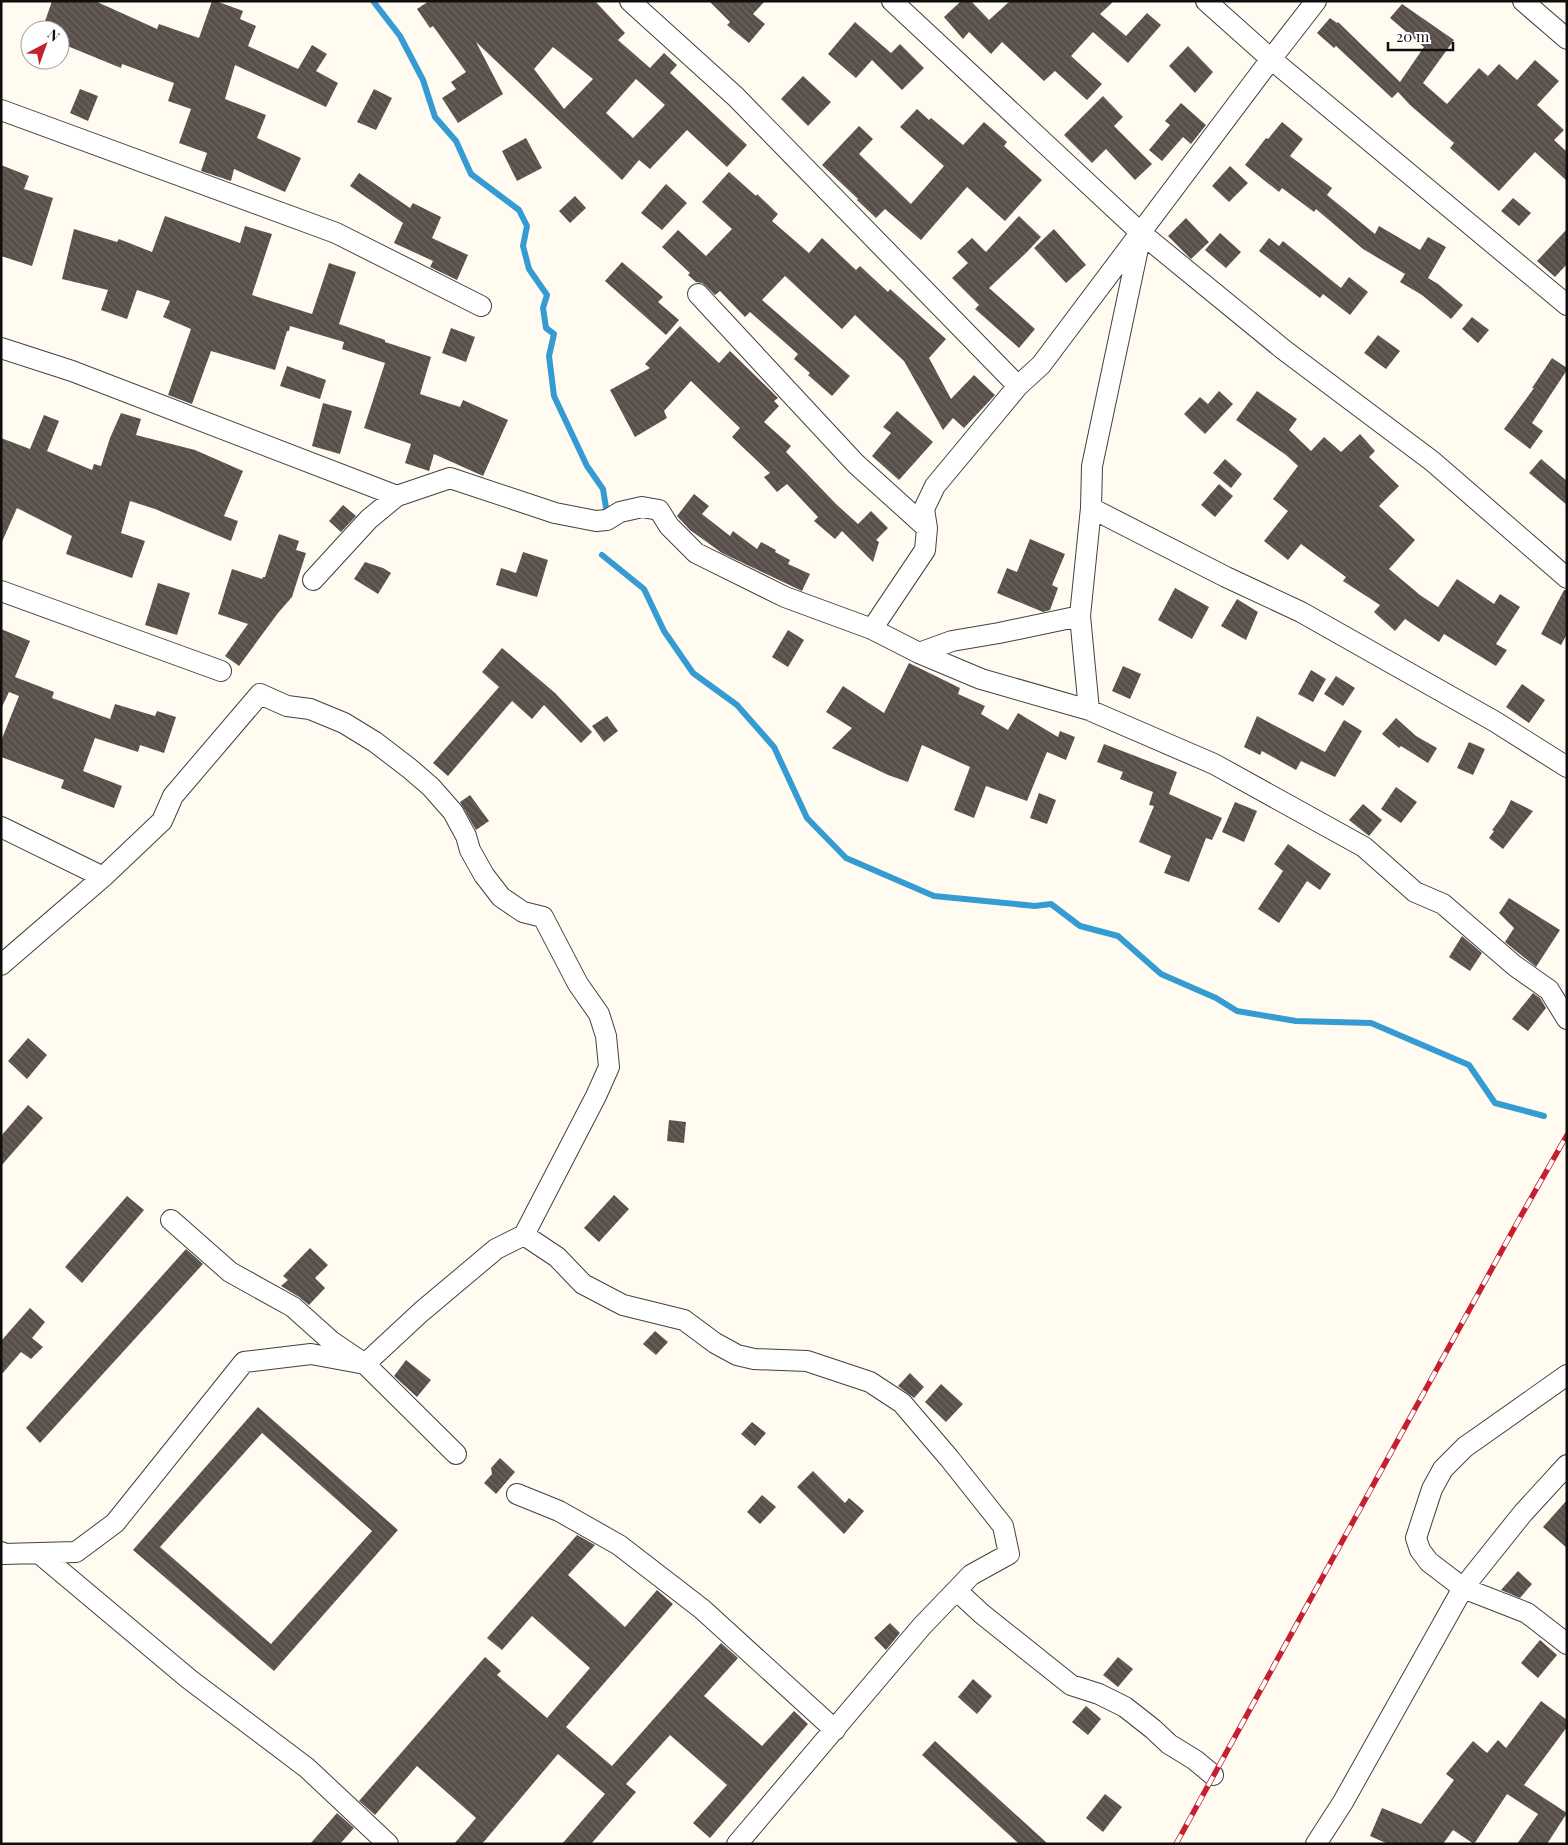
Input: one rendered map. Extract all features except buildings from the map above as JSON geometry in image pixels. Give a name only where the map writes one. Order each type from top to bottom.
[{"type":"street","points":[[630,1],[736,97],[1018,386]]},
{"type":"street","points":[[892,1],[1141,233],[1284,350],[1432,461],[1567,578]]},
{"type":"street","points":[[1206,1],[1271,59],[1567,305]]},
{"type":"street","points":[[872,629],[926,550],[927,528],[924,509],[935,486],[1018,386],[1041,365],[1316,1]]},
{"type":"street","points":[[1523,1],[1567,39]]},
{"type":"street","points":[[1,110],[336,233],[481,306]]},
{"type":"street","points":[[1089,710],[1080,616],[1091,508],[1092,466],[1141,233]]},
{"type":"street","points":[[698,294],[856,464],[927,528]]},
{"type":"street","points":[[1,348],[72,371],[397,496]]},
{"type":"street","points":[[313,580],[369,518],[397,496],[450,478],[555,513],[596,521],[607,520],[620,512],[642,507],[659,510],[669,526],[696,554],[785,597],[872,629],[981,679],[1089,710],[1214,764],[1364,847],[1415,892],[1443,904],[1515,966],[1550,990],[1567,1018]]},
{"type":"street","points":[[1091,508],[1243,585],[1301,612],[1494,720],[1567,767]]},
{"type":"street","points":[[1,591],[221,671]]},
{"type":"street","points":[[919,652],[952,641],[1080,616]]},
{"type":"street","points":[[1,965],[104,877],[162,821],[173,796],[260,694],[287,706],[310,709],[344,723],[375,742],[431,787],[453,812],[484,875],[501,897],[523,912],[543,917],[578,984],[599,1014],[606,1036],[609,1067],[524,1235],[496,1250],[421,1312],[365,1364]]},
{"type":"street","points":[[1,828],[104,877]]},
{"type":"street","points":[[171,1220],[230,1272],[293,1307],[331,1341],[365,1364],[456,1454]]},
{"type":"street","points":[[524,1235],[557,1257],[583,1284],[623,1305],[684,1320],[737,1356],[754,1359],[807,1361],[870,1382],[902,1403],[1003,1526],[1009,1554],[971,1575],[922,1626],[737,1844]]},
{"type":"street","points":[[2,1554],[76,1552],[115,1523],[244,1362],[311,1354],[365,1364]]},
{"type":"street","points":[[1567,1375],[1465,1447],[1443,1469],[1432,1488],[1416,1538],[1420,1550],[1429,1562],[1463,1588],[1527,1613],[1567,1644]]},
{"type":"street","points":[[1316,1844],[1343,1802],[1463,1588],[1523,1513],[1567,1465]]},
{"type":"street","points":[[517,1494],[559,1512],[619,1546],[702,1609],[835,1730]]},
{"type":"street","points":[[40,1554],[189,1680],[307,1768],[388,1844]]},
{"type":"street","points":[[957,1591],[982,1614],[1071,1685],[1099,1694],[1125,1707],[1154,1728],[1169,1744],[1195,1760],[1213,1775]]},
{"type":"waterway","points":[[373,1],[400,36],[423,80],[435,117],[456,141],[471,174],[519,210],[527,226],[523,246],[529,269],[547,295],[543,308],[546,328],[554,334],[549,356],[554,396],[587,466],[603,489],[607,514]]},
{"type":"waterway","points":[[602,555],[644,589],[664,631],[693,673],[737,705],[774,747],[807,818],[846,858],[934,896],[1035,906],[1051,904],[1080,926],[1118,936],[1161,974],[1216,998],[1237,1011],[1296,1021],[1371,1023],[1469,1065],[1495,1103],[1544,1116]]},
{"type":"railway","points":[[1176,1844],[1567,1135]]}]
